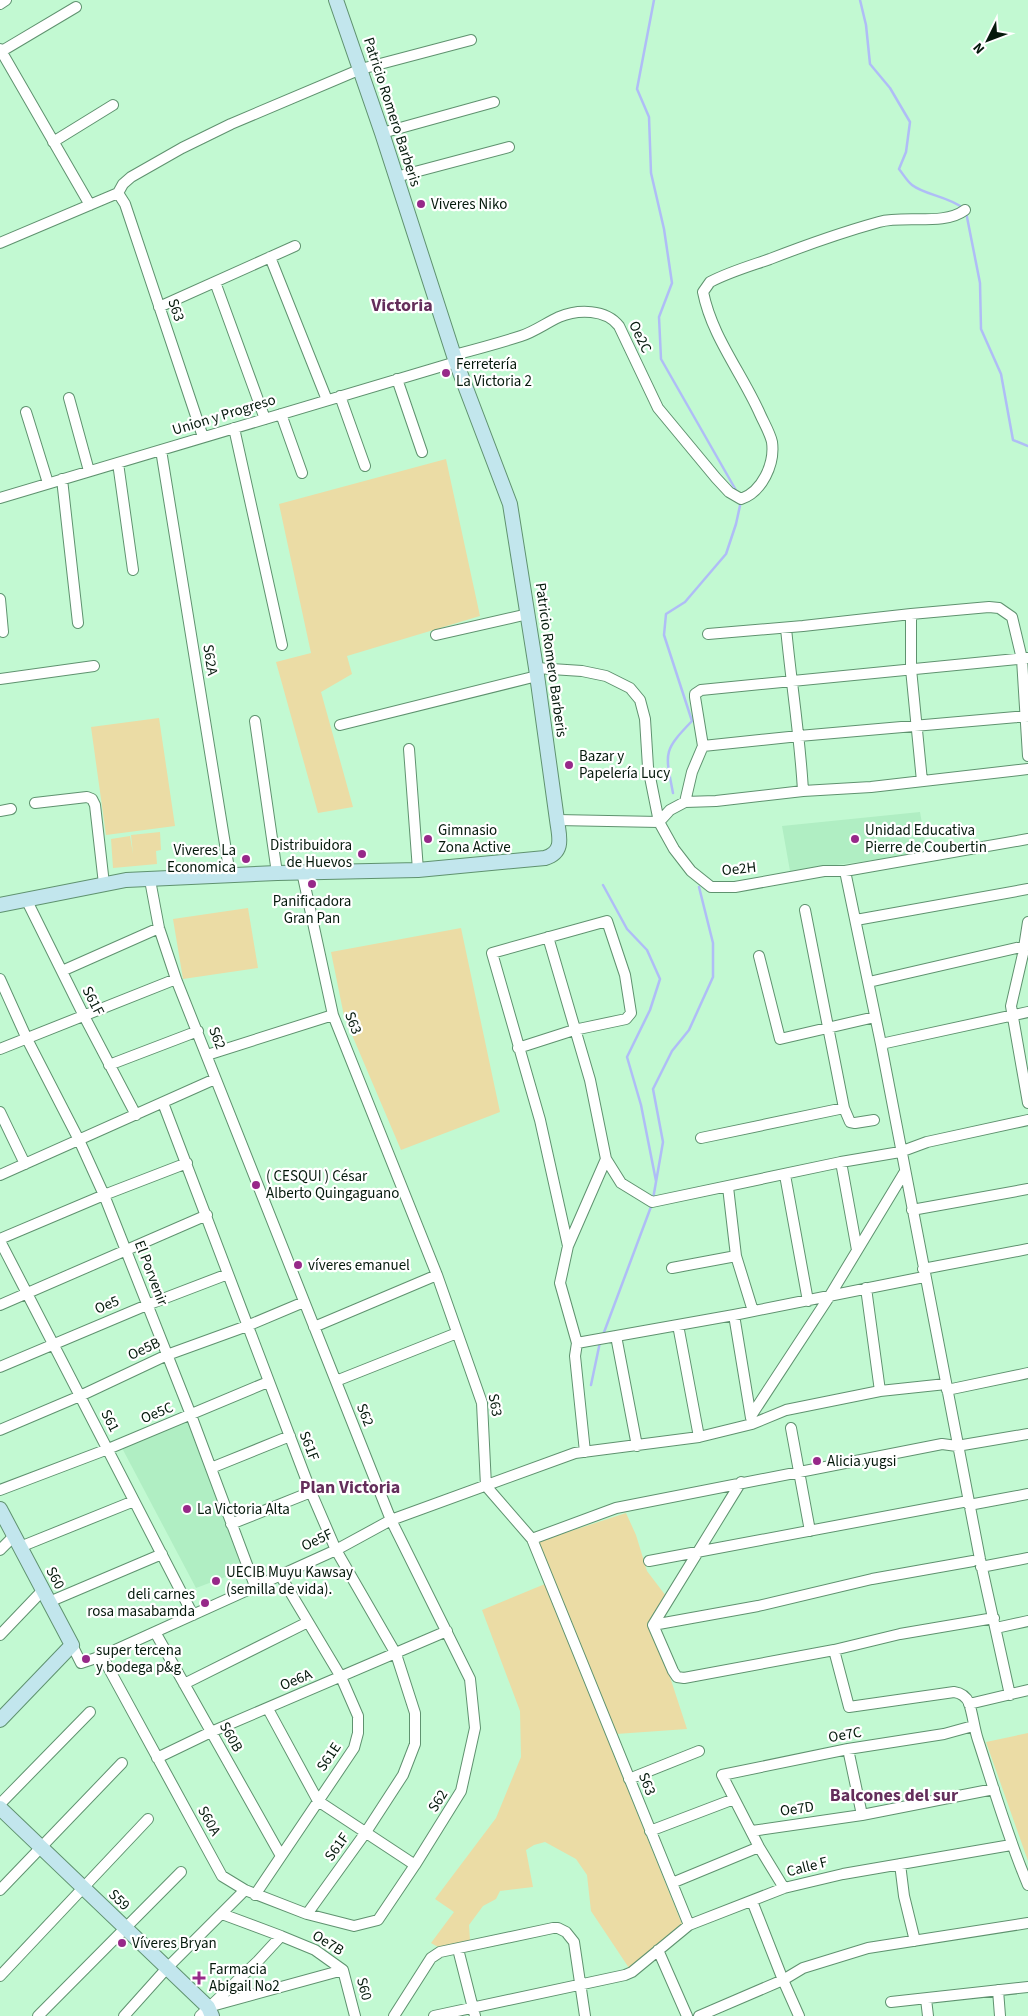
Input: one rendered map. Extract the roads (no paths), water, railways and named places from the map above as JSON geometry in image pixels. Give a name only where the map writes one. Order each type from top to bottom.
[{"type":"street","points":[[0,4],[6,0]]},
{"type":"street","name":"Patricio Romero Barberis","points":[[0,905],[126,880],[302,872],[418,870],[550,857],[559,850],[558,820],[510,504],[455,358],[361,69],[336,0]]},
{"type":"street","points":[[76,6],[1,50],[90,205]]},
{"type":"street","points":[[0,243],[118,192],[131,177],[182,148],[231,124],[361,69],[471,40]]},
{"type":"street","points":[[382,133],[494,102]]},
{"type":"street","points":[[53,142],[113,105]]},
{"type":"street","points":[[396,177],[509,147]]},
{"type":"street","name":"S63","points":[[118,192],[125,204],[203,437]]},
{"type":"street","name":"Oe2C","points":[[455,358],[524,336],[561,316],[584,313],[606,315],[614,319],[619,326],[658,408],[716,478],[729,492],[741,499],[754,493],[768,472],[772,457],[772,442],[748,388],[713,326],[703,292],[710,282],[794,250],[880,221],[944,217],[956,215],[965,210]]},
{"type":"street","points":[[159,307],[295,246]]},
{"type":"street","points":[[270,257],[327,400]]},
{"type":"street","points":[[215,282],[265,419]]},
{"type":"street","name":"Union y Progreso","points":[[0,498],[397,379],[455,358]]},
{"type":"street","points":[[397,379],[422,452]]},
{"type":"street","points":[[340,396],[365,466]]},
{"type":"street","points":[[69,398],[89,471]]},
{"type":"street","points":[[26,412],[48,483]]},
{"type":"street","points":[[281,414],[302,473]]},
{"type":"street","points":[[234,428],[282,645]]},
{"type":"street","name":"S62A","points":[[162,450],[230,875]]},
{"type":"street","points":[[118,463],[133,570]]},
{"type":"street","points":[[62,479],[78,623]]},
{"type":"street","points":[[0,599],[3,632]]},
{"type":"street","points":[[708,634],[989,607],[1000,608],[1012,617],[1025,658],[1028,756]]},
{"type":"street","points":[[436,636],[528,614]]},
{"type":"street","points":[[911,614],[911,669],[922,781]]},
{"type":"street","points":[[786,628],[791,680],[800,736],[803,791]]},
{"type":"street","points":[[685,802],[692,772],[703,746],[695,697],[698,691],[791,680],[1025,658]]},
{"type":"street","points":[[0,679],[94,666]]},
{"type":"street","name":"Oe2H","points":[[340,725],[537,672],[582,671],[606,676],[630,688],[640,700],[645,719],[648,767],[659,822],[691,870],[711,887],[735,887],[824,871],[845,871],[1028,839]]},
{"type":"street","points":[[703,746],[1027,717]]},
{"type":"street","points":[[255,721],[277,873]]},
{"type":"street","points":[[409,749],[418,870]]},
{"type":"street","points":[[558,820],[659,822],[670,810],[685,802],[716,801],[1028,769]]},
{"type":"street","points":[[35,803],[87,797],[92,799],[95,805],[104,884]]},
{"type":"street","points":[[0,811],[11,809]]},
{"type":"street","points":[[845,871],[881,1044],[968,1503],[977,1564],[995,1623],[1010,1695]]},
{"type":"street","name":"S63","points":[[302,872],[333,1015],[437,1275],[482,1403],[486,1486],[532,1539],[689,1925]]},
{"type":"street","name":"S62","points":[[150,880],[159,928],[176,979],[391,1520],[448,1630],[470,1679],[475,1728],[461,1791],[416,1865],[378,1920],[354,1926]]},
{"type":"street","points":[[856,920],[1028,889]]},
{"type":"street","name":"S61F","points":[[26,899],[136,1115]]},
{"type":"street","points":[[805,910],[844,1108],[850,1122],[855,1124],[874,1120]]},
{"type":"street","points":[[518,1048],[574,1030],[626,1019],[631,1013],[625,975],[607,921],[492,953],[518,1048],[540,1120],[568,1246]]},
{"type":"street","points":[[1028,922],[1012,994],[1012,1016],[1026,1081],[1028,1103]]},
{"type":"street","points":[[62,971],[159,928]]},
{"type":"street","points":[[548,937],[590,1080],[606,1159],[621,1183],[652,1202],[728,1188],[841,1162],[900,1152],[935,1140],[1028,1120]]},
{"type":"street","points":[[868,982],[1024,946]]},
{"type":"street","points":[[759,956],[780,1039],[875,1017]]},
{"type":"street","name":"El Porvenir","points":[[0,979],[27,1039],[79,1140],[104,1195],[191,1416],[255,1586]]},
{"type":"street","points":[[0,1050],[176,979]]},
{"type":"street","points":[[881,1044],[1028,1012]]},
{"type":"street","points":[[207,1055],[333,1015]]},
{"type":"street","points":[[109,1065],[198,1031]]},
{"type":"street","points":[[0,1175],[215,1080]]},
{"type":"street","name":"S61F","points":[[163,1103],[311,1492],[336,1550],[396,1654],[415,1713],[415,1744],[403,1775],[366,1832],[307,1914]]},
{"type":"street","points":[[700,1138],[844,1108]]},
{"type":"street","points":[[0,1112],[26,1164]]},
{"type":"street","points":[[586,1452],[575,1356],[577,1343],[560,1283],[568,1246],[606,1159]]},
{"type":"street","points":[[841,1162],[857,1250]]},
{"type":"street","points":[[0,1240],[104,1195],[187,1163]]},
{"type":"street","points":[[751,1420],[904,1173]]},
{"type":"street","points":[[785,1175],[808,1300]]},
{"type":"street","points":[[728,1188],[736,1256],[753,1310]]},
{"type":"street","points":[[912,1210],[1028,1189]]},
{"type":"street","points":[[0,1304],[207,1216]]},
{"type":"street","name":"S61","points":[[0,1240],[193,1614]]},
{"type":"street","points":[[577,1343],[829,1296],[1028,1249]]},
{"type":"street","points":[[672,1268],[736,1256]]},
{"type":"street","name":"Oe5","points":[[0,1367],[147,1305],[228,1274]]},
{"type":"street","points":[[314,1327],[437,1275]]},
{"type":"street","points":[[866,1288],[880,1391]]},
{"type":"street","name":"Oe5B","points":[[0,1430],[80,1396],[167,1355],[247,1326],[304,1302]]},
{"type":"street","points":[[734,1315],[751,1420]]},
{"type":"street","points":[[678,1325],[699,1437]]},
{"type":"street","points":[[336,1381],[457,1333]]},
{"type":"street","points":[[616,1336],[636,1446]]},
{"type":"street","name":"Oe5F","points":[[81,1663],[102,1656],[336,1550],[391,1520],[575,1453],[699,1437],[786,1410],[880,1391],[946,1387],[1028,1373]]},
{"type":"street","name":"Oe5C","points":[[0,1490],[191,1416],[268,1382]]},
{"type":"street","points":[[791,1428],[810,1531]]},
{"type":"street","points":[[532,1539],[616,1508],[942,1444],[957,1446],[1028,1434]]},
{"type":"street","points":[[211,1468],[290,1436]]},
{"type":"street","points":[[654,1625],[741,1482]]},
{"type":"street","points":[[231,1524],[311,1492]]},
{"type":"street","points":[[649,1562],[810,1531],[1028,1494]]},
{"type":"street","points":[[0,1550],[17,1541],[134,1501]]},
{"type":"street","name":"S60","points":[[0,1509],[81,1663]]},
{"type":"street","points":[[0,1635],[46,1596],[162,1554]]},
{"type":"street","points":[[654,1625],[758,1606],[872,1579],[1028,1558]]},
{"type":"street","name":"S61E","points":[[124,2016],[167,1968],[222,1914],[250,1892],[281,1856],[354,1748],[358,1733],[358,1716],[341,1677],[280,1575]]},
{"type":"street","points":[[654,1625],[673,1671],[677,1677],[684,1678],[834,1650],[900,1634],[1028,1621]]},
{"type":"street","points":[[184,1684],[308,1622]]},
{"type":"street","name":"Oe6A","points":[[156,1758],[211,1732],[448,1630]]},
{"type":"street","name":"S60B","points":[[155,1632],[281,1856]]},
{"type":"street","points":[[0,1720],[72,1645]]},
{"type":"street","points":[[834,1650],[849,1707],[954,1692],[960,1693],[965,1697],[969,1704],[973,1726],[1010,1844],[1028,1885]]},
{"type":"street","name":"S60A","points":[[102,1656],[222,1876],[250,1892],[307,1914],[354,1926]]},
{"type":"street","points":[[969,1704],[1028,1690]]},
{"type":"street","points":[[268,1709],[318,1801],[416,1865]]},
{"type":"street","points":[[0,1804],[90,1712]]},
{"type":"street","name":"Oe7C","points":[[734,1800],[722,1775],[848,1749],[944,1734],[973,1726]]},
{"type":"street","points":[[848,1749],[862,1815]]},
{"type":"street","points":[[629,1779],[699,1751]]},
{"type":"street","points":[[0,1890],[122,1763]]},
{"type":"street","name":"Oe7D","points":[[752,1831],[862,1815],[994,1789]]},
{"type":"street","points":[[650,1831],[734,1800],[784,1888]]},
{"type":"street","name":"S59","points":[[0,1808],[167,1968],[207,2013]]},
{"type":"street","points":[[0,1976],[148,1819]]},
{"type":"street","name":"Calle F","points":[[581,1983],[632,1972],[689,1925],[784,1888],[843,1874],[1010,1844]]},
{"type":"street","points":[[672,1883],[759,1847]]},
{"type":"street","points":[[900,1864],[904,1896],[915,1941]]},
{"type":"street","points":[[38,2016],[181,1872]]},
{"type":"street","points":[[752,1900],[799,2016]]},
{"type":"street","name":"Oe7B","points":[[222,1914],[315,1950],[343,1970]]},
{"type":"street","points":[[699,2016],[783,1980],[803,1968],[842,1955],[868,1948],[1028,1923]]},
{"type":"street","points":[[394,2016],[431,1958],[440,1952],[558,1928],[566,1932],[574,1942],[585,2016]]},
{"type":"street","points":[[207,2013],[281,1936]]},
{"type":"street","points":[[458,1949],[474,2012]]},
{"type":"street","points":[[658,1950],[687,2016]]},
{"type":"street","name":"S60","points":[[343,1970],[355,2016]]},
{"type":"street","name":"Oe7B","points":[[207,2013],[343,1970]]},
{"type":"street","points":[[434,2016],[474,2012],[581,1983]]},
{"type":"street","points":[[891,2002],[1028,1987]]},
{"type":"street","points":[[998,1990],[1000,2016]]},
{"type":"street","points":[[926,1999],[928,2016]]},
{"type":"waterway","points":[[654,0],[637,89],[649,117],[651,173],[664,229],[672,283],[659,317],[661,359],[737,492]]},
{"type":"waterway","points":[[860,0],[866,25],[870,64],[890,88],[910,122],[906,152],[899,169],[910,183],[917,188],[963,208]]},
{"type":"waterway","points":[[966,212],[980,283],[981,329],[1001,374],[1013,440],[1028,446]]},
{"type":"waterway","points":[[673,793],[668,760],[669,753],[676,739],[692,721],[664,635],[666,614],[685,602],[726,554],[741,501]]},
{"type":"waterway","points":[[603,885],[627,929],[647,950],[660,979],[650,1010],[627,1057],[641,1105],[656,1181]]},
{"type":"waterway","points":[[653,1199],[663,1142],[653,1089],[672,1051],[689,1030],[713,977],[713,943],[699,887]]},
{"type":"waterway","points":[[603,1335],[652,1204]]},
{"type":"waterway","points":[[591,1385],[600,1342]]},
{"type":"place","name":"Viveres Niko","points":[[421,204]]},
{"type":"place","name":"Ferretería La Victoria 2","points":[[446,373]]},
{"type":"place","name":"Bazar y Papelería Lucy","points":[[569,765]]},
{"type":"place","name":"Gimnasio Zona Active","points":[[428,839]]},
{"type":"place","name":"Unidad Educativa Pierre de Coubertin","points":[[855,839]]},
{"type":"place","name":"Distribuidora de Huevos","points":[[362,854]]},
{"type":"place","name":"Viveres La Economica","points":[[246,859]]},
{"type":"place","name":"Panificadora Gran Pan","points":[[312,884]]},
{"type":"place","name":"( CESQUI ) César Alberto Quingaguano","points":[[256,1185]]},
{"type":"place","name":"víveres emanuel","points":[[298,1265]]},
{"type":"place","name":"Alicia yugsi","points":[[817,1461]]},
{"type":"place","name":"La Victoria Alta","points":[[187,1509]]},
{"type":"place","name":"UECIB Muyu Kawsay (semilla de vida).","points":[[216,1581]]},
{"type":"place","name":"deli carnes rosa masabamda","points":[[205,1603]]},
{"type":"place","name":"super tercena y bodega p&g","points":[[86,1659]]},
{"type":"place","name":"Víveres Bryan","points":[[122,1943]]},
{"type":"place","name":"Farmacia Abigail No2","points":[[199,1978]]},
{"type":"district","name":"Victoria","points":[[402,305]]},
{"type":"district","name":"Plan Victoria","points":[[350,1487]]},
{"type":"district","name":"Balcones del sur","points":[[894,1795]]}]
